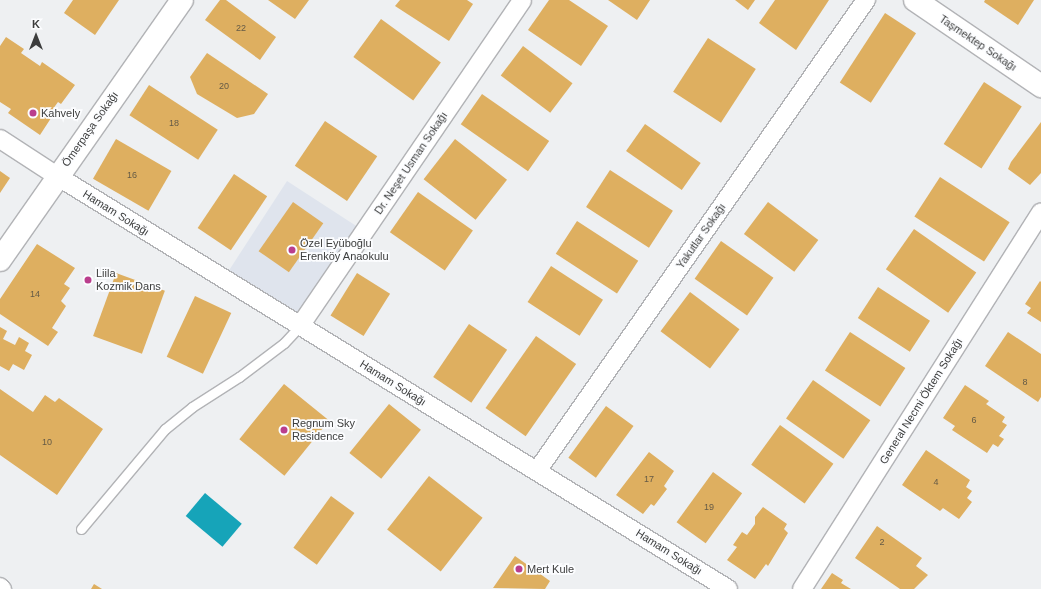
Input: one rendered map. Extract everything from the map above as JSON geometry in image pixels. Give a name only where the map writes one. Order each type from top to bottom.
[{"type":"street","name":"Ömerpaşa Sokağı","points":[[0,260],[57,176],[182,0]]},
{"type":"street","name":"Dr. Neşet Usman Sokağı","points":[[300,326],[522,0]]},
{"type":"street","name":"Yakutlar Sokağı","points":[[537,471],[866,0]]},
{"type":"street","name":"Taşmektep Sokağı","points":[[915,0],[1041,86]]},
{"type":"street","name":"Hamam Sokağı","points":[[0,139],[57,176],[728,589]]},
{"type":"street","name":"General Necmi Öktem Sokağı","points":[[802,589],[1041,213]]},
{"type":"lane","points":[[81,529],[165,429],[192,406],[239,377],[284,343],[300,326]]},
{"type":"shaded area","name":"Özel Eyüboğlu Erenköy Anaokulu","points":[[287,181],[357,227],[298,318],[228,272]]},
{"type":"water","points":[[205,493],[242,524],[222,547],[186,516]]},
{"type":"building","points":[[73,0],[119,0],[95,35],[64,13]]},
{"type":"building","points":[[220,0],[226,0],[276,37],[260,60],[205,20]]},
{"type":"building","points":[[268,0],[309,0],[295,19]]},
{"type":"building","points":[[400,0],[467,0],[473,4],[449,41],[395,6]]},
{"type":"building","points":[[549,0],[569,0],[608,26],[581,66],[528,30]]},
{"type":"building","points":[[608,0],[650,0],[637,20]]},
{"type":"building","points":[[735,0],[755,0],[748,10]]},
{"type":"building","points":[[775,0],[829,0],[796,50],[759,23]]},
{"type":"building","points":[[985,0],[1034,0],[1018,25],[984,2]]},
{"type":"building","points":[[885,13],[916,33],[871,103],[840,83]]},
{"type":"building","points":[[381,19],[441,62],[413,101],[353,57]]},
{"type":"building","points":[[6,37],[24,49],[21,53],[40,66],[42,62],[75,85],[61,104],[58,102],[50,113],[53,115],[40,135],[8,113],[11,109],[0,102],[0,46]]},
{"type":"building","points":[[708,38],[756,69],[721,123],[673,92]]},
{"type":"building","points":[[523,46],[573,83],[550,113],[501,76]]},
{"type":"building","points":[[207,53],[268,94],[254,114],[237,118],[197,94],[190,77]]},
{"type":"building","points":[[984,82],[1022,107],[981,169],[944,144]]},
{"type":"building","points":[[149,85],[218,130],[198,160],[129,115]]},
{"type":"building","points":[[482,94],[549,141],[528,171],[461,124]]},
{"type":"building","points":[[325,121],[377,156],[347,201],[295,166]]},
{"type":"building","points":[[1041,122],[1041,173],[1030,185],[1008,169],[1011,162]]},
{"type":"building","points":[[645,124],[701,163],[682,190],[626,151]]},
{"type":"building","points":[[116,139],[171,171],[148,211],[93,179]]},
{"type":"building","points":[[455,139],[507,180],[476,220],[424,179]]},
{"type":"building","points":[[610,170],[673,211],[649,248],[586,207]]},
{"type":"building","points":[[0,171],[10,178],[0,193]]},
{"type":"building","points":[[234,174],[267,196],[231,250],[198,228]]},
{"type":"building","points":[[940,177],[1010,222],[984,262],[914,216]]},
{"type":"building","points":[[418,192],[473,230],[445,271],[390,232]]},
{"type":"building","points":[[293,202],[323,223],[289,272],[259,251]]},
{"type":"building","points":[[768,202],[818,240],[794,272],[744,234]]},
{"type":"building","points":[[577,221],[638,261],[617,293],[556,254]]},
{"type":"building","points":[[914,229],[976,273],[948,313],[886,269]]},
{"type":"building","points":[[721,241],[773,278],[747,315],[695,279]]},
{"type":"building","points":[[37,244],[75,268],[64,284],[70,288],[61,301],[66,306],[52,328],[58,332],[48,346],[0,314],[0,299]]},
{"type":"building","points":[[551,266],[603,300],[580,336],[528,302]]},
{"type":"building","points":[[116,273],[165,291],[142,354],[93,336]]},
{"type":"building","points":[[357,273],[390,294],[364,336],[331,315]]},
{"type":"building","points":[[1040,281],[1041,322],[1027,313],[1031,308],[1025,304]]},
{"type":"building","points":[[878,287],[930,321],[910,352],[858,318]]},
{"type":"building","points":[[690,292],[740,329],[710,368],[661,331]]},
{"type":"building","points":[[195,296],[231,313],[203,374],[167,357]]},
{"type":"building","points":[[469,324],[507,350],[471,403],[433,377]]},
{"type":"building","points":[[0,327],[7,331],[3,339],[15,345],[19,337],[29,343],[25,351],[32,355],[24,370],[13,364],[9,371],[0,366]]},
{"type":"building","points":[[850,332],[905,368],[880,407],[825,371]]},
{"type":"building","points":[[1008,332],[1041,354],[1041,397],[1038,402],[985,366]]},
{"type":"building","points":[[536,336],[576,364],[526,436],[486,408]]},
{"type":"building","points":[[813,380],[870,420],[843,459],[786,419]]},
{"type":"building","name":"Regnum Sky Residence","points":[[284,384],[329,421],[284,476],[239,439]]},
{"type":"building","points":[[965,385],[989,401],[986,404],[1005,417],[1002,422],[1007,425],[999,436],[1004,439],[998,447],[993,444],[987,453],[952,430],[955,426],[943,418]]},
{"type":"building","points":[[0,389],[33,412],[45,395],[55,402],[59,398],[103,429],[57,495],[0,455]]},
{"type":"building","points":[[389,404],[421,430],[381,479],[349,453]]},
{"type":"building","points":[[606,406],[634,426],[596,478],[568,458]]},
{"type":"building","points":[[780,425],[833,464],[805,503],[751,465]]},
{"type":"building","points":[[926,450],[970,480],[966,487],[972,491],[967,498],[972,502],[959,519],[943,508],[940,511],[902,485]]},
{"type":"building","points":[[649,452],[674,471],[664,486],[667,489],[654,506],[651,504],[643,514],[616,495]]},
{"type":"building","points":[[713,472],[742,493],[706,543],[677,522]]},
{"type":"building","points":[[429,476],[483,518],[441,571],[387,530]]},
{"type":"building","points":[[331,496],[354,513],[317,565],[293,548]]},
{"type":"building","points":[[763,507],[787,524],[784,529],[788,533],[768,566],[766,564],[755,579],[727,560],[737,547],[733,545],[742,532],[747,535],[755,524],[755,517]]},
{"type":"building","points":[[877,526],[922,558],[916,566],[928,575],[914,589],[900,589],[855,558]]},
{"type":"building","name":"Mert Kule","points":[[515,556],[550,581],[545,589],[493,588]]},
{"type":"building","points":[[832,573],[843,580],[841,583],[851,589],[821,589]]},
{"type":"building","points":[[94,584],[102,589],[91,589]]},
{"type":"place","name":"Kahvely","points":[[33,113]]},
{"type":"place","name":"Özel Eyüboğlu Erenköy Anaokulu","points":[[292,250]]},
{"type":"place","name":"Liila Kozmik Dans","points":[[88,280]]},
{"type":"place","name":"Regnum Sky Residence","points":[[284,430]]},
{"type":"place","name":"Mert Kule","points":[[519,569]]}]
